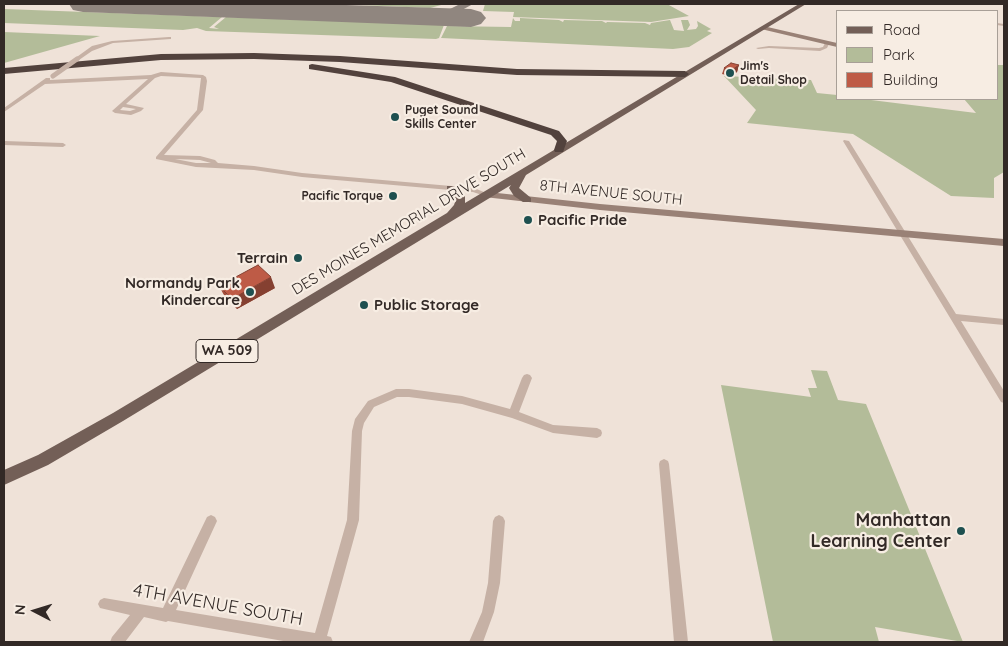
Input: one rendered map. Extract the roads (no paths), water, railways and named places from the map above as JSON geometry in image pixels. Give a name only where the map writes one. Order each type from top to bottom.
[{"type":"highway","points":[[4,72],[96,62],[216,56],[340,59],[517,72],[685,74]]},
{"type":"highway","points":[[4,72],[190,59],[276,58],[578,77],[648,78],[665,74]]},
{"type":"highway","points":[[153,62],[228,62],[290,65],[350,71],[392,79],[552,132],[561,139],[559,150]]},
{"type":"main road","name":"DES MOINES MEMORIAL DRIVE SOUTH","points":[[4,478],[43,460],[110,421],[803,4]]},
{"type":"main road","points":[[524,172],[514,188],[518,194],[527,200]]},
{"type":"main road","points":[[447,219],[461,202],[459,194],[450,188]]},
{"type":"street","points":[[763,28],[836,45]]},
{"type":"street","points":[[752,34],[793,35]]},
{"type":"street","points":[[4,110],[106,38],[134,40]]},
{"type":"street","points":[[89,50],[112,42],[169,38]]},
{"type":"street","points":[[758,48],[820,50],[825,48],[827,44]]},
{"type":"street","points":[[122,105],[152,78],[161,74],[203,77]]},
{"type":"street","name":"8TH AVENUE SOUTH","points":[[158,158],[200,110],[203,77]]},
{"type":"street","points":[[48,79],[152,78]]},
{"type":"street","points":[[846,141],[1004,399]]},
{"type":"street","points":[[4,142],[63,145]]},
{"type":"street","name":"8TH AVENUE SOUTH","points":[[158,158],[196,165],[216,164],[302,175],[450,188],[527,200],[1004,242]]},
{"type":"street","points":[[955,317],[1004,322]]},
{"type":"street","points":[[512,414],[527,378]]},
{"type":"street","points":[[323,642],[353,520],[357,431],[359,422],[371,404],[396,393],[409,393],[462,400],[512,414],[553,429],[597,433]]},
{"type":"street","points":[[664,464],[681,642]]},
{"type":"street","points":[[166,616],[211,521]]},
{"type":"street","points":[[476,642],[488,612],[494,583],[499,521]]},
{"type":"street","name":"4TH AVENUE SOUTH","points":[[104,604],[323,642]]},
{"type":"street","points":[[116,642],[141,611]]},
{"type":"place","name":"Jim's Detail Shop","points":[[730,73]]},
{"type":"place","name":"Puget Sound Skills Center","points":[[395,117]]},
{"type":"place","name":"Pacific Torque","points":[[393,196]]},
{"type":"place","name":"Pacific Pride","points":[[528,220]]},
{"type":"place","name":"Terrain","points":[[298,258]]},
{"type":"place","name":"Normandy Park Kindercare","points":[[250,292]]},
{"type":"place","name":"Public Storage","points":[[364,305]]},
{"type":"place","name":"Manhattan Learning Center","points":[[961,531]]}]
